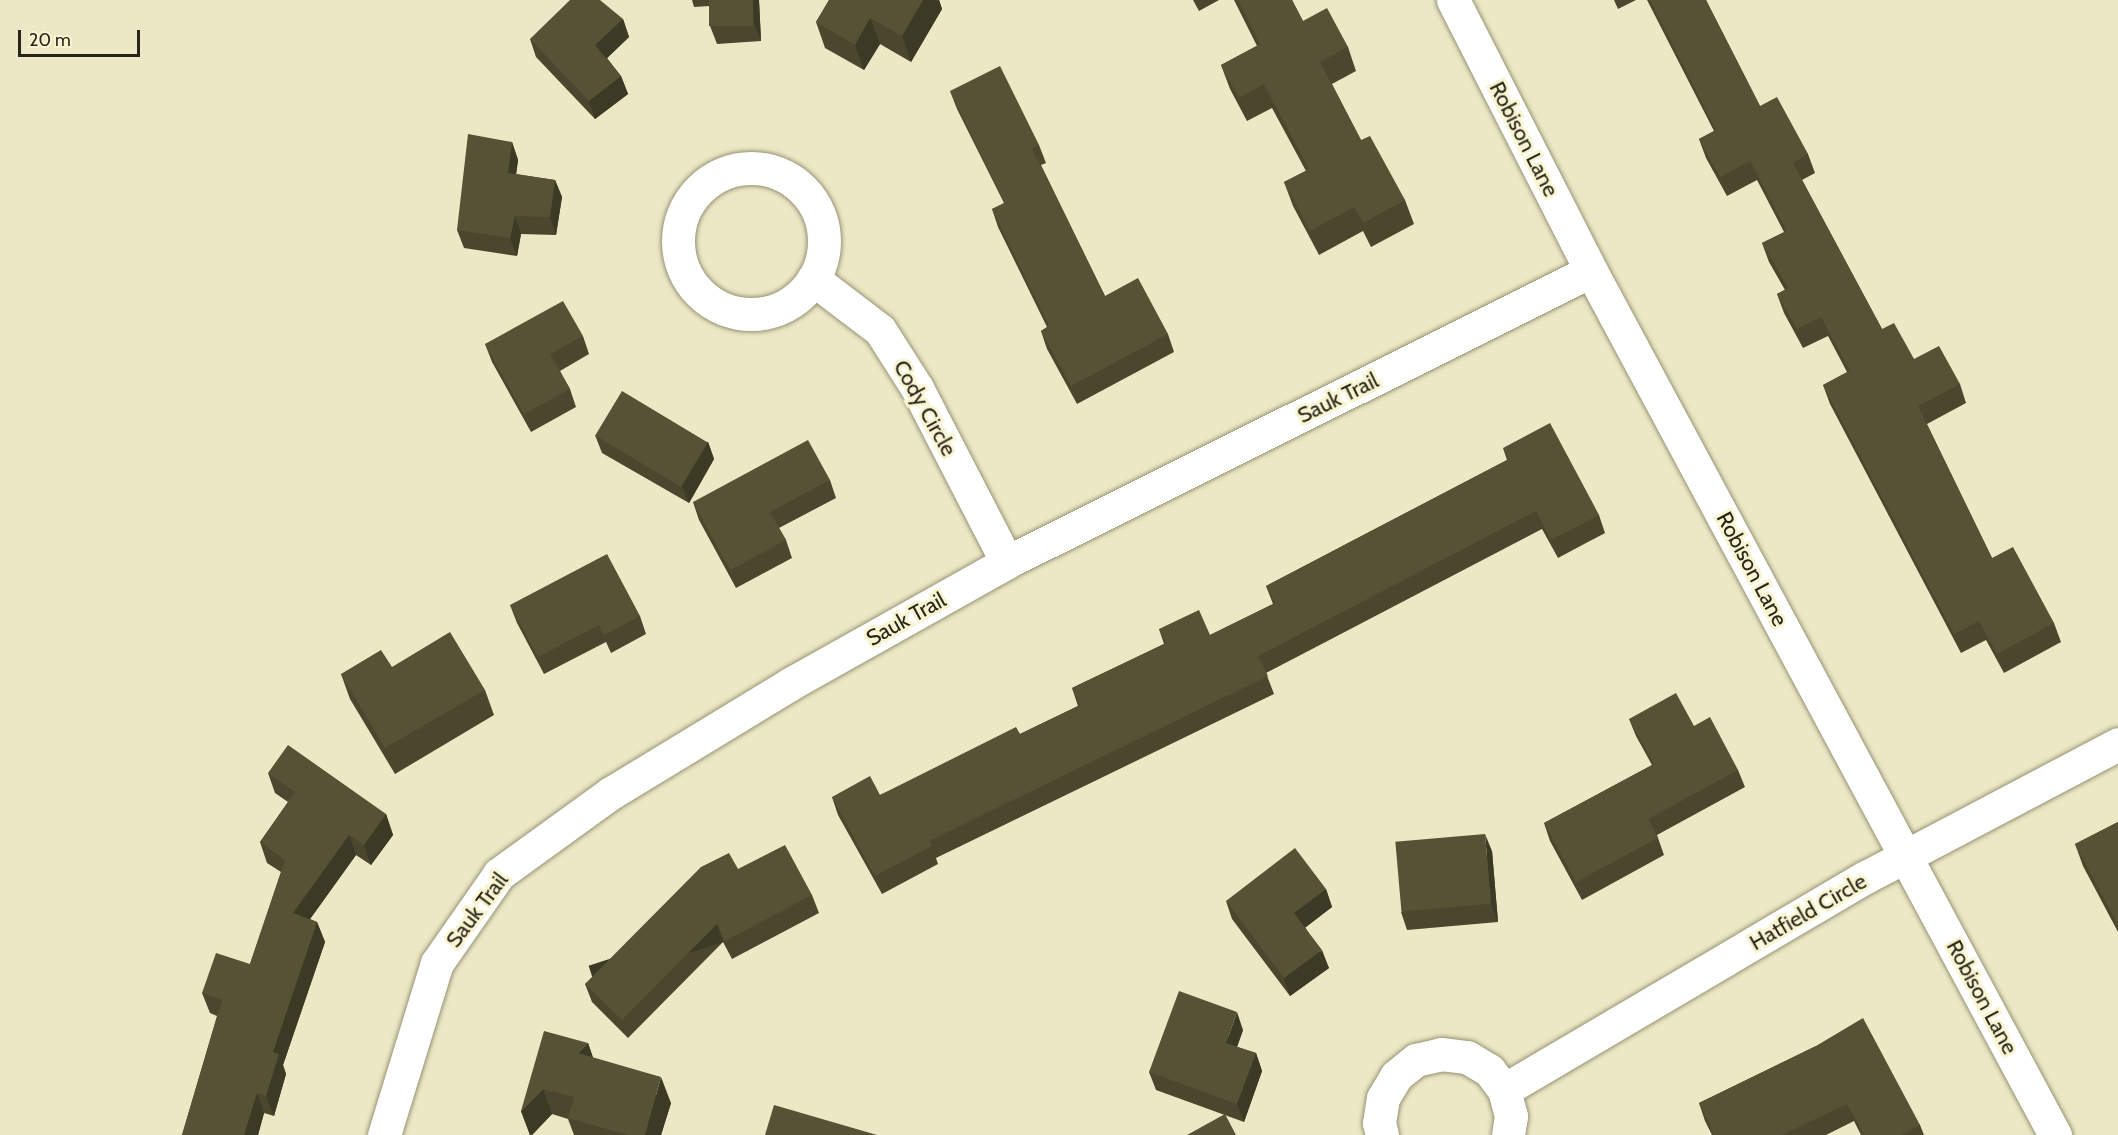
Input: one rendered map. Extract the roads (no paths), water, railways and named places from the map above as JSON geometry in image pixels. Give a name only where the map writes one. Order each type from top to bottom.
[{"type":"street","name":"Robison Lane","points":[[1454,0],[1591,272],[2055,1135]]},
{"type":"street","points":[[744,169],[769,170],[792,180],[810,197],[822,220],[825,244],[813,279],[798,297],[776,310],[743,314],[720,308],[701,295],[687,276],[679,243],[686,209],[699,190],[719,175],[744,169]]},
{"type":"street","name":"Sauk Trail","points":[[384,1135],[437,963],[499,874],[631,781],[790,684],[1007,562],[1591,272]]},
{"type":"street","name":"Cody Circle","points":[[813,279],[880,330],[917,388],[1007,562]]},
{"type":"street","name":"Hatfield Circle","points":[[1504,1090],[1907,856],[2118,744]]},
{"type":"street","points":[[1382,1135],[1379,1123],[1383,1098],[1396,1076],[1416,1060],[1441,1054],[1467,1058],[1489,1070],[1504,1090],[1511,1116],[1508,1135]]}]
